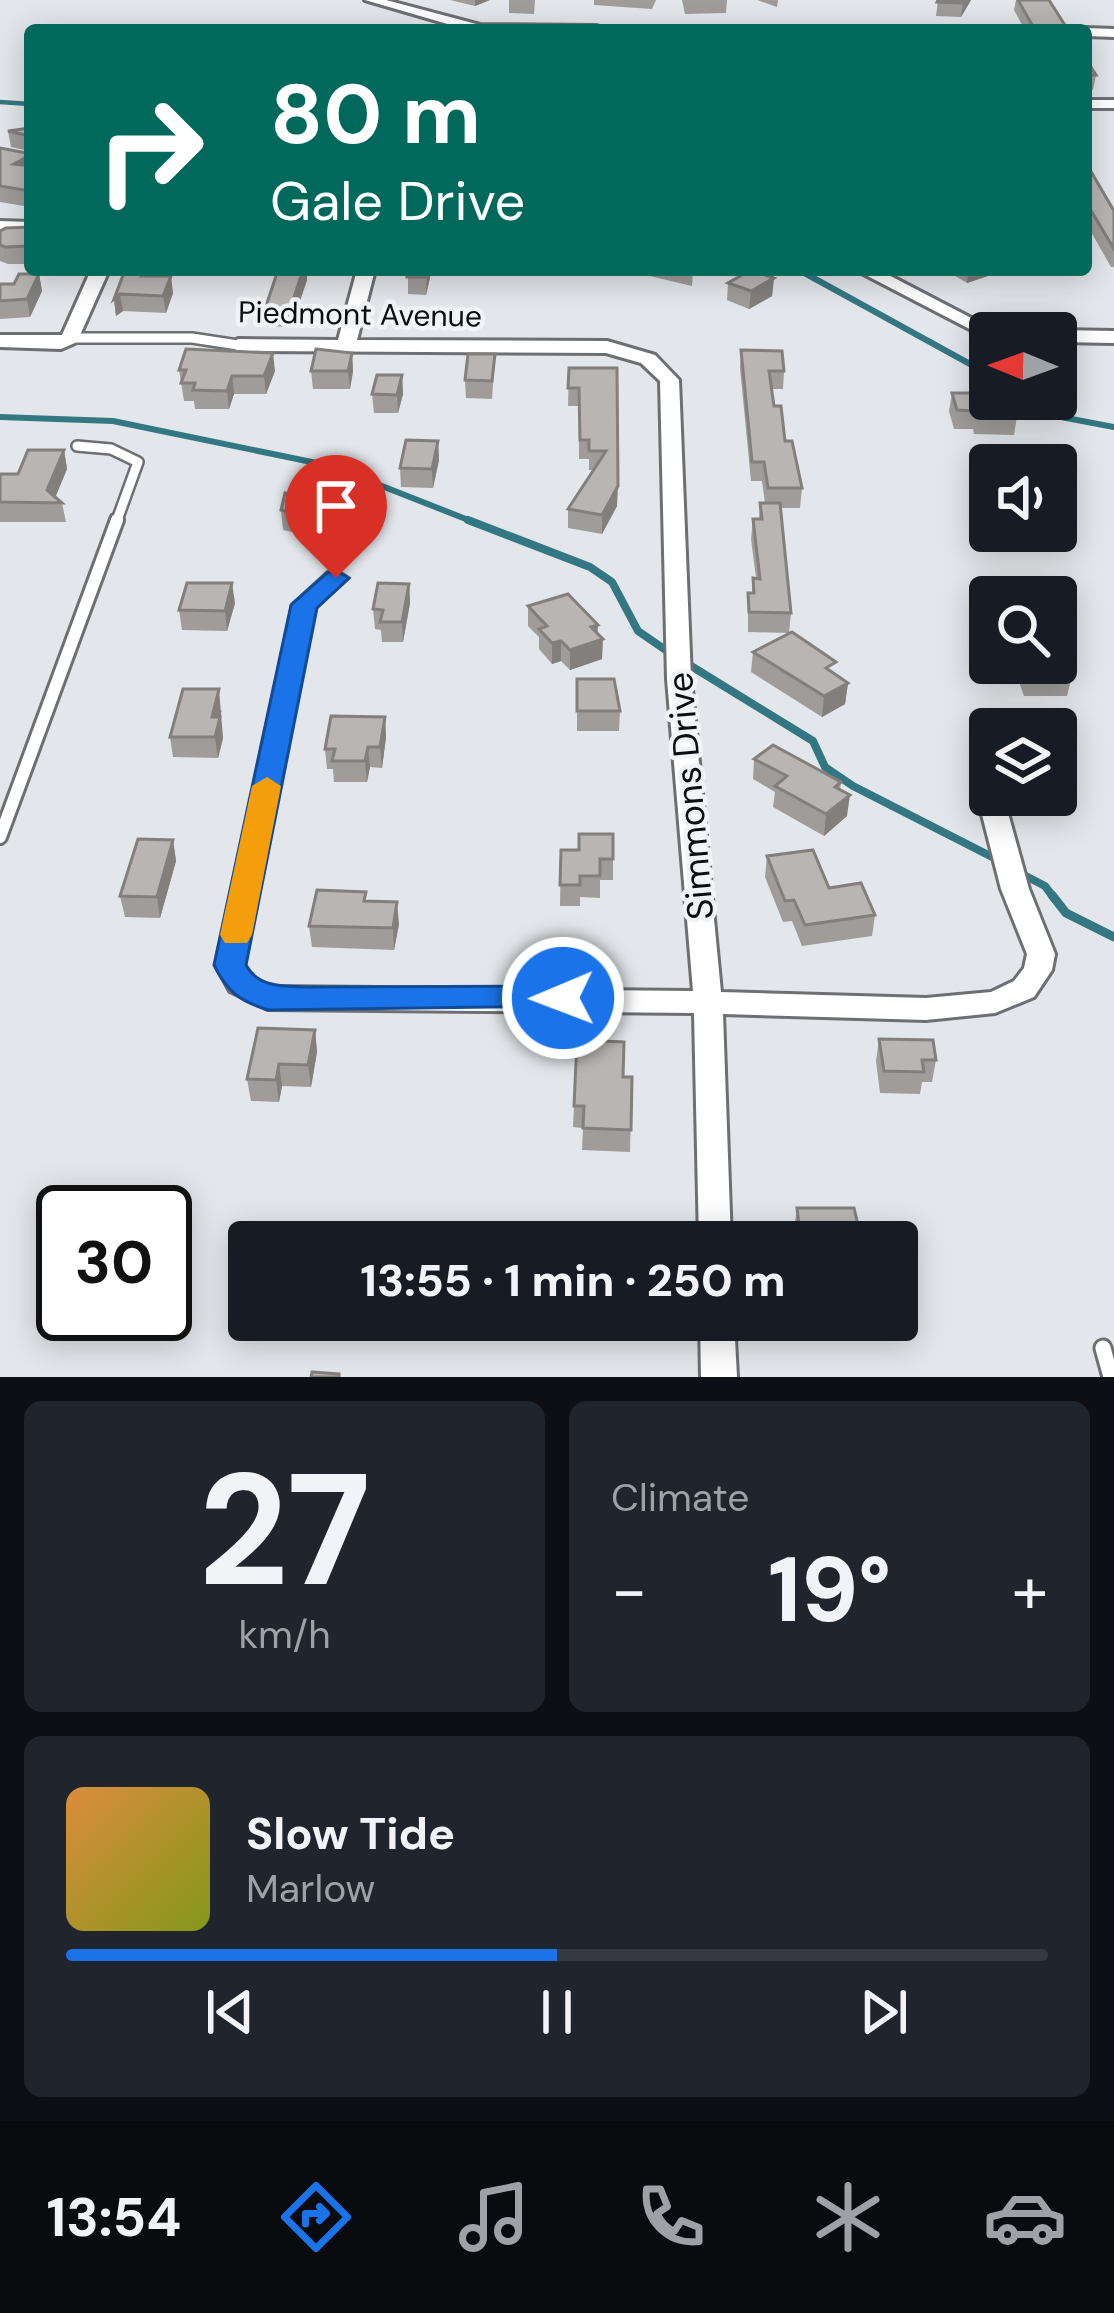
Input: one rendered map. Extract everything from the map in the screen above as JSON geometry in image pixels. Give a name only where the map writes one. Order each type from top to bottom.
[{"type":"street","points":[[370,0],[461,24]]},
{"type":"street","points":[[0,341],[61,343],[70,338],[97,276]]},
{"type":"street","points":[[346,345],[364,276]]},
{"type":"street","points":[[877,276],[969,323]]},
{"type":"street","points":[[1077,336],[1114,337]]},
{"type":"street","name":"Piedmont Avenue","points":[[238,345],[607,347],[649,358]]},
{"type":"street","name":"Simmons Drive","points":[[649,358],[669,380],[679,679],[708,1003],[714,1221]]},
{"type":"street","points":[[336,578],[304,605],[230,965],[240,984],[258,995],[352,1001],[563,998],[926,1010],[995,1002],[1024,989],[1038,970],[1041,954],[1015,889],[995,816]]},
{"type":"street","points":[[718,1341],[719,1377]]},
{"type":"lane","name":"Piedmont Avenue","points":[[70,338],[192,338],[238,345]]},
{"type":"lane","points":[[0,837],[138,462],[111,449],[77,446]]},
{"type":"lane","points":[[1103,1348],[1111,1377]]},
{"type":"building","points":[[1018,0],[1049,0],[1064,24],[1032,24]]},
{"type":"building","points":[[0,148],[24,153],[24,158],[14,164],[24,165],[24,190],[0,186]]},
{"type":"building","points":[[1092,173],[1114,211],[1114,249],[1092,212]]},
{"type":"building","points":[[24,227],[24,246],[0,245],[0,231]]},
{"type":"building","points":[[19,274],[38,276],[27,299],[0,301],[0,284],[14,284]]},
{"type":"building","points":[[123,276],[171,276],[163,296],[120,294],[114,299]]},
{"type":"building","points":[[276,276],[301,276],[290,309],[265,309]]},
{"type":"building","points":[[740,276],[774,278],[751,291],[728,283]]},
{"type":"building","points":[[186,349],[273,353],[264,376],[232,376],[227,391],[193,390],[195,383],[181,383],[186,370],[179,370]]},
{"type":"building","points":[[316,349],[352,353],[348,371],[311,371]]},
{"type":"building","points":[[741,350],[782,351],[784,371],[769,371],[774,406],[781,406],[785,441],[792,441],[802,488],[768,488],[764,462],[752,462]]},
{"type":"building","points":[[468,354],[495,354],[492,381],[465,380]]},
{"type":"building","points":[[569,368],[617,368],[618,486],[602,515],[568,509],[606,451],[589,451],[589,440],[580,440],[579,388],[568,388]]},
{"type":"building","points":[[377,375],[402,375],[397,395],[372,394]]},
{"type":"building","points":[[952,393],[969,393],[969,411],[957,410]]},
{"type":"building","points":[[406,440],[438,441],[432,469],[400,468]]},
{"type":"building","points":[[28,450],[64,450],[47,490],[62,503],[0,502],[0,474],[18,474]]},
{"type":"building","points":[[285,493],[361,510],[347,525],[281,510]]},
{"type":"building","points":[[760,503],[780,503],[791,613],[749,612],[753,578],[760,579],[753,519],[762,519]]},
{"type":"building","points":[[187,583],[232,583],[225,611],[179,610]]},
{"type":"building","points":[[378,583],[409,584],[402,622],[380,622],[383,610],[373,609]]},
{"type":"building","points":[[568,594],[598,625],[591,627],[603,639],[570,650],[561,641],[552,643],[539,629],[547,626],[528,606]]},
{"type":"building","points":[[792,632],[836,662],[826,668],[848,683],[824,696],[753,652]]},
{"type":"building","points":[[577,679],[614,679],[620,711],[577,711]]},
{"type":"building","points":[[183,689],[219,689],[212,717],[220,717],[215,737],[170,737]]},
{"type":"building","points":[[331,716],[385,717],[380,747],[368,747],[365,761],[332,761],[335,749],[325,749]]},
{"type":"building","points":[[773,745],[841,782],[835,787],[850,795],[826,814],[775,786],[787,776],[754,759]]},
{"type":"building","points":[[579,834],[613,834],[613,859],[600,859],[600,876],[580,876],[580,885],[560,885],[561,850],[579,850]]},
{"type":"building","points":[[138,839],[173,840],[157,897],[120,896]]},
{"type":"building","points":[[813,850],[829,888],[861,883],[875,915],[805,925],[794,900],[785,901],[767,856]]},
{"type":"building","points":[[317,890],[366,892],[364,901],[397,902],[393,928],[309,926]]},
{"type":"building","points":[[258,1028],[315,1030],[308,1065],[279,1064],[276,1080],[247,1079]]},
{"type":"building","points":[[879,1039],[933,1040],[936,1060],[922,1060],[924,1072],[884,1071]]},
{"type":"building","points":[[577,1040],[624,1042],[623,1077],[632,1077],[631,1130],[583,1128],[584,1106],[574,1106]]},
{"type":"building","points":[[797,1208],[854,1208],[857,1221],[799,1221]]},
{"type":"building","points":[[312,1372],[339,1374],[339,1377],[311,1377]]},
{"type":"waterway","points":[[0,102],[24,104]]},
{"type":"waterway","points":[[810,276],[969,363]]},
{"type":"waterway","points":[[0,417],[113,421],[331,466],[476,523]]},
{"type":"waterway","points":[[1077,420],[1114,427]]},
{"type":"waterway","points":[[468,520],[590,567],[612,582],[638,631],[670,653]]},
{"type":"waterway","points":[[683,661],[813,741],[825,767],[853,786],[1000,861]]},
{"type":"waterway","points":[[1018,872],[1045,886],[1054,898]]},
{"type":"waterway","points":[[1052,895],[1066,913],[1114,937]]},
{"type":"slow traffic","points":[[236,935],[267,786]]},
{"type":"route","points":[[336,578],[304,605],[230,965],[240,984],[268,998],[310,1000],[563,998]]}]
